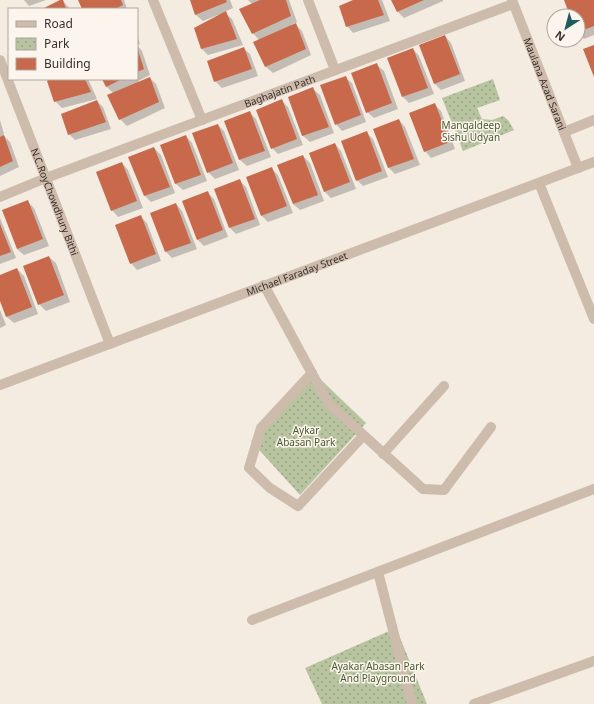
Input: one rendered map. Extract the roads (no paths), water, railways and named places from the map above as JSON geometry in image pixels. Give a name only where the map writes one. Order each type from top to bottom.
[{"type":"street","points":[[153,0],[202,120]]},
{"type":"street","points":[[308,0],[335,70]]},
{"type":"street","name":"Baghajatin Path","points":[[0,197],[46,178],[512,2]]},
{"type":"street","name":"Maulana Azad Sarani","points":[[512,2],[578,168]]},
{"type":"street","name":"N.C.RoyChowdhury Bithi","points":[[0,60],[110,344]]},
{"type":"street","points":[[564,132],[594,120]]},
{"type":"street","name":"Michael Faraday Street","points":[[0,385],[594,162]]},
{"type":"street","points":[[539,182],[594,319]]},
{"type":"street","points":[[264,285],[328,404],[423,489],[444,490],[491,426]]},
{"type":"street","points":[[312,373],[261,428],[249,468],[270,488],[298,506],[363,436]]},
{"type":"street","points":[[383,454],[444,386]]},
{"type":"street","points":[[252,620],[594,489]]},
{"type":"street","points":[[378,572],[412,704]]},
{"type":"street","points":[[474,704],[594,661]]},
{"type":"park label","name":"Mangaldeep Sishu Udyan","points":[[471,130]]},
{"type":"park label","name":"Aykar Abasan Park","points":[[306,436]]},
{"type":"park label","name":"Ayakar Abasan Park And Playground","points":[[378,672]]}]
